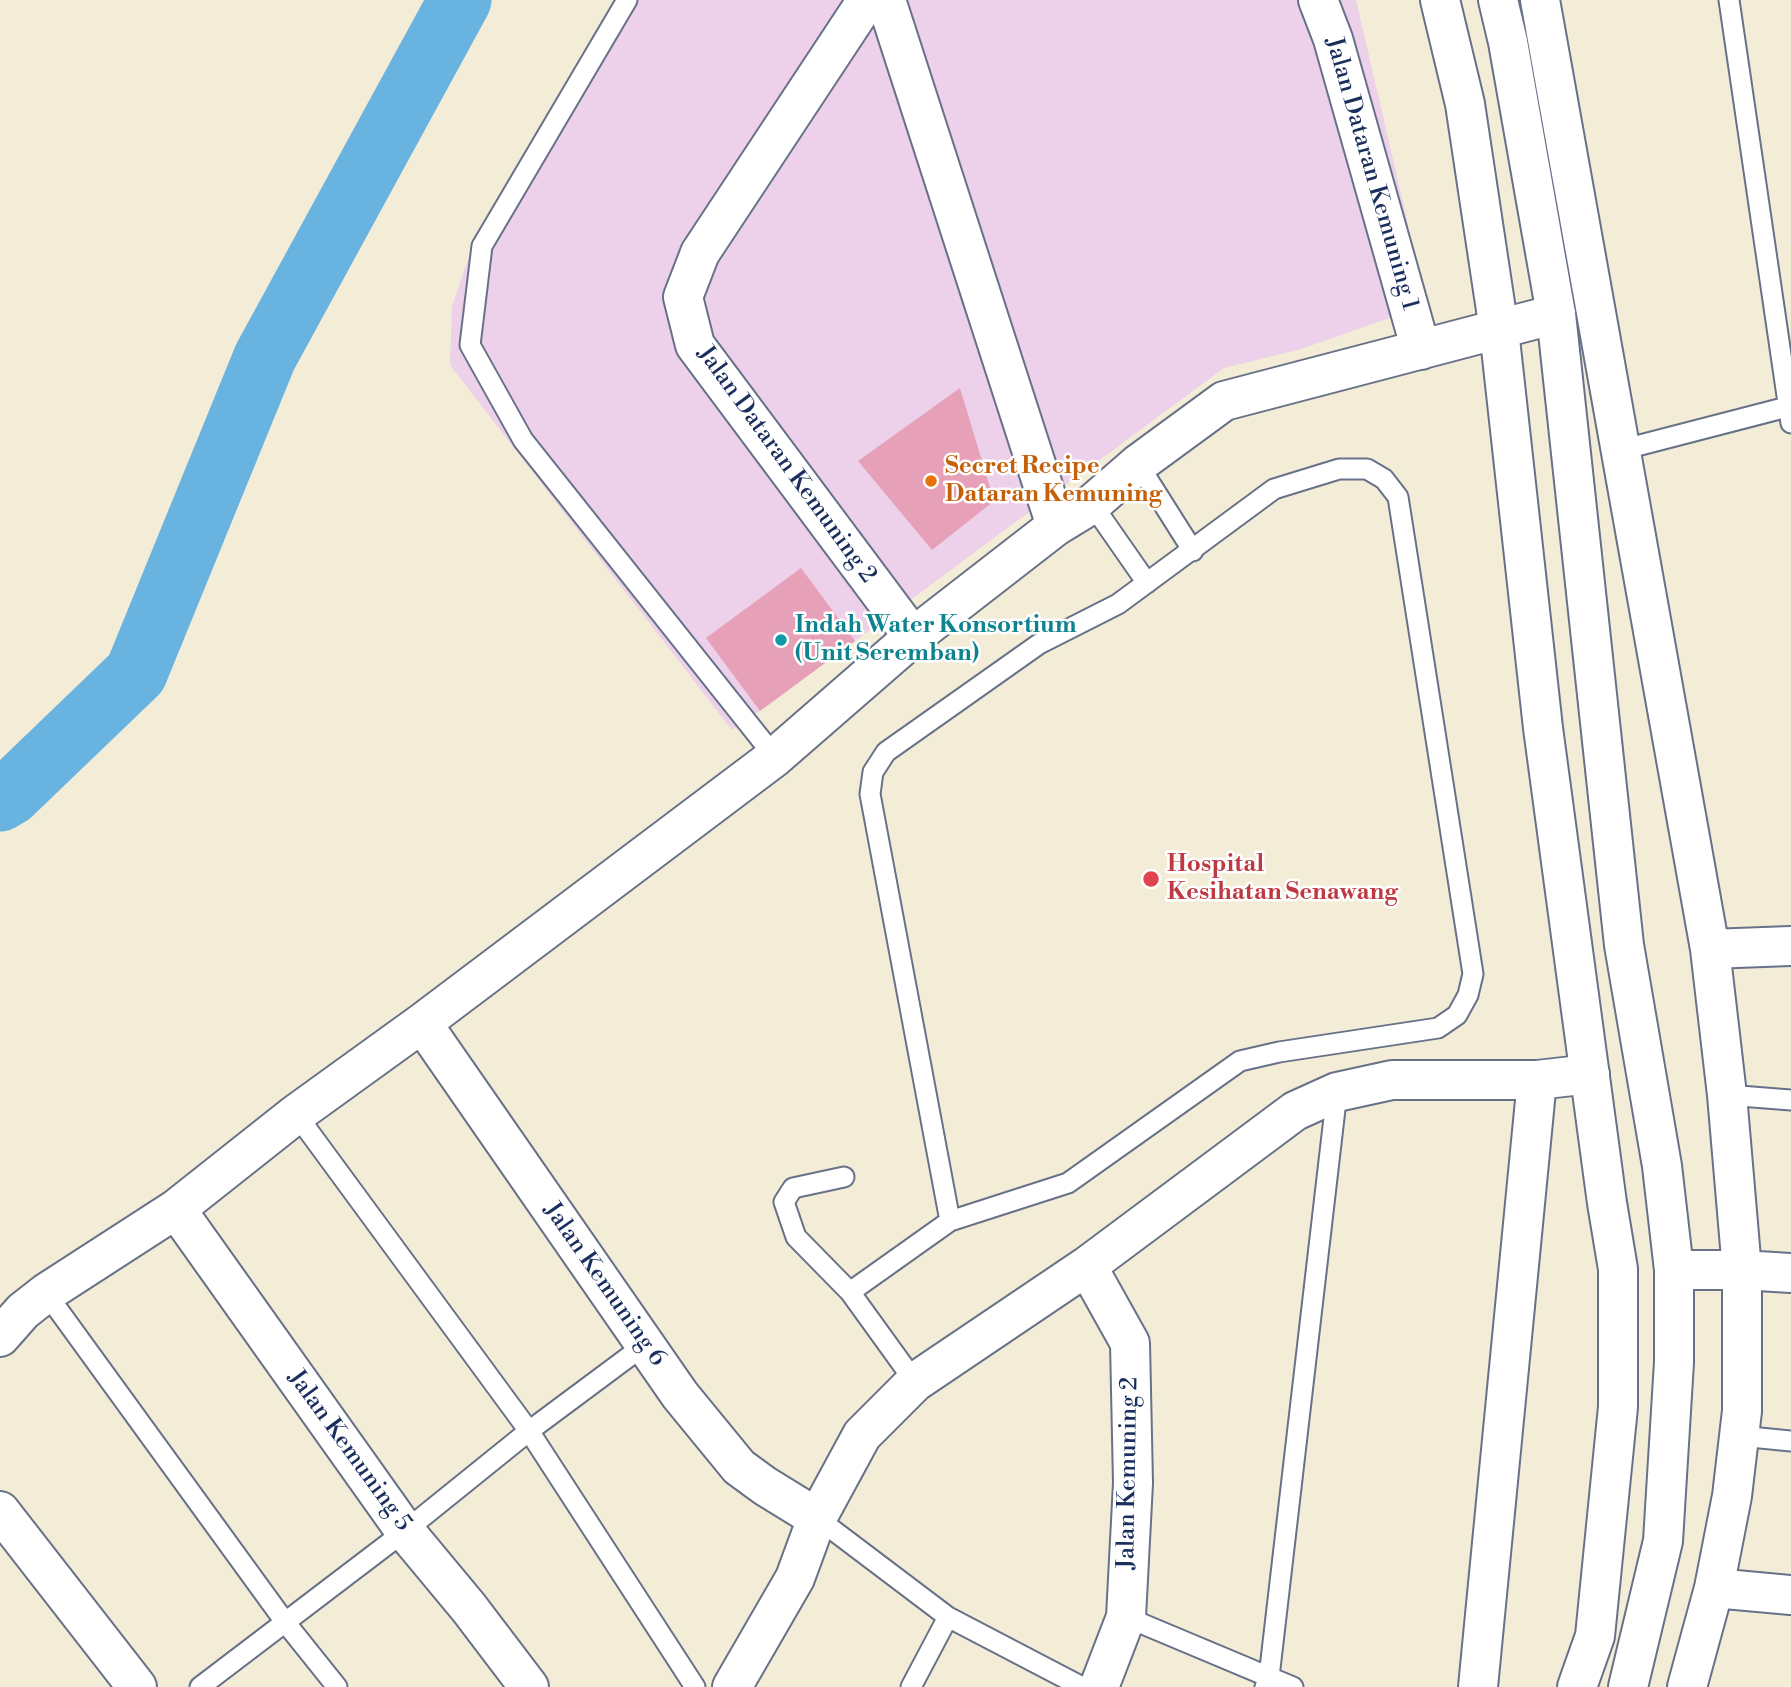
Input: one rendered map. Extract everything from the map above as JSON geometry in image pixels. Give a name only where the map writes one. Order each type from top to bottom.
[{"type":"street","name":"Jalan Dataran Kemuning 2","points":[[867,0],[701,253],[682,297],[695,345],[913,637]]},
{"type":"street","points":[[886,0],[1056,526]]},
{"type":"street","name":"Jalan Dataran Kemuning 1","points":[[1318,0],[1333,39],[1421,349]]},
{"type":"street","points":[[1440,0],[1465,104],[1499,330],[1543,728],[1618,1269],[1618,1408],[1595,1636],[1577,1687]]},
{"type":"street","points":[[1498,0],[1508,42],[1556,314],[1624,945],[1662,1166],[1675,1270],[1674,1362],[1663,1541],[1628,1687]]},
{"type":"street","points":[[1540,0],[1710,949],[1727,1095],[1742,1270],[1742,1411],[1732,1496],[1714,1588],[1687,1687]]},
{"type":"street","points":[[0,1337],[23,1311],[46,1293],[176,1209],[296,1114],[422,1023],[775,757],[913,637],[1224,401],[1556,314]]},
{"type":"street","points":[[1710,949],[1791,946]]},
{"type":"street","name":"Jalan Kemuning 6","points":[[422,1023],[680,1395],[738,1468],[817,1518]]},
{"type":"street","points":[[732,1687],[795,1578],[817,1518],[862,1434],[915,1382],[1087,1266],[1295,1111],[1337,1092],[1392,1080],[1537,1080],[1590,1074]]},
{"type":"street","points":[[1478,1687],[1537,1080]]},
{"type":"street","name":"Jalan Kemuning 5","points":[[176,1209],[405,1531],[529,1687]]},
{"type":"street","name":"Jalan Kemuning 2","points":[[1087,1266],[1130,1343],[1133,1483],[1126,1617],[1099,1687]]},
{"type":"street","points":[[1675,1270],[1791,1273]]},
{"type":"street","points":[[0,1511],[137,1687]]},
{"type":"street","points":[[1714,1588],[1791,1595]]},
{"type":"lane","points":[[627,0],[482,246],[470,345],[523,440],[775,757]]},
{"type":"lane","points":[[1621,450],[1790,412],[1729,0]]},
{"type":"lane","points":[[1138,464],[1193,551]]},
{"type":"lane","points":[[850,1292],[950,1221],[1068,1183],[1240,1061],[1279,1052],[1438,1028],[1457,1015],[1468,995],[1473,974],[1398,497],[1384,479],[1367,469],[1339,469],[1274,489],[1118,604],[1039,644],[886,752],[873,772],[870,794],[950,1221]]},
{"type":"lane","points":[[1092,503],[1147,583]]},
{"type":"lane","points":[[1267,1682],[1337,1092]]},
{"type":"lane","points":[[1727,1095],[1791,1100]]},
{"type":"lane","points":[[296,1114],[529,1431],[695,1687]]},
{"type":"lane","points":[[844,1177],[793,1188],[784,1202],[796,1237],[850,1292],[915,1382]]},
{"type":"lane","points":[[46,1293],[285,1622],[337,1687]]},
{"type":"lane","points":[[200,1687],[646,1343]]},
{"type":"lane","points":[[1740,1436],[1791,1441]]},
{"type":"lane","points":[[817,1518],[948,1617],[1082,1687]]},
{"type":"lane","points":[[911,1687],[948,1617]]},
{"type":"lane","points":[[1126,1617],[1267,1682],[1293,1687]]},
{"type":"shaded area","points":[[624,0],[1356,0],[1407,220],[1421,307],[1301,349],[1224,368],[732,730],[450,365],[452,306],[476,236]]},
{"type":"building","name":"Secret Recipe Dataran Kemuning","points":[[960,388],[994,501],[932,550],[858,461]]},
{"type":"building","name":"Indah Water Konsortium (Unit Seremban)","points":[[801,568],[855,641],[760,711],[706,638]]},
{"type":"waterway","points":[[0,800],[10,794],[136,673],[265,357],[460,0]]},
{"type":"place","name":"Secret Recipe Dataran Kemuning","points":[[931,481]]},
{"type":"place","name":"Indah Water Konsortium (Unit Seremban)","points":[[781,640]]},
{"type":"place","name":"Hospital Kesihatan Senawang","points":[[1151,879]]}]
